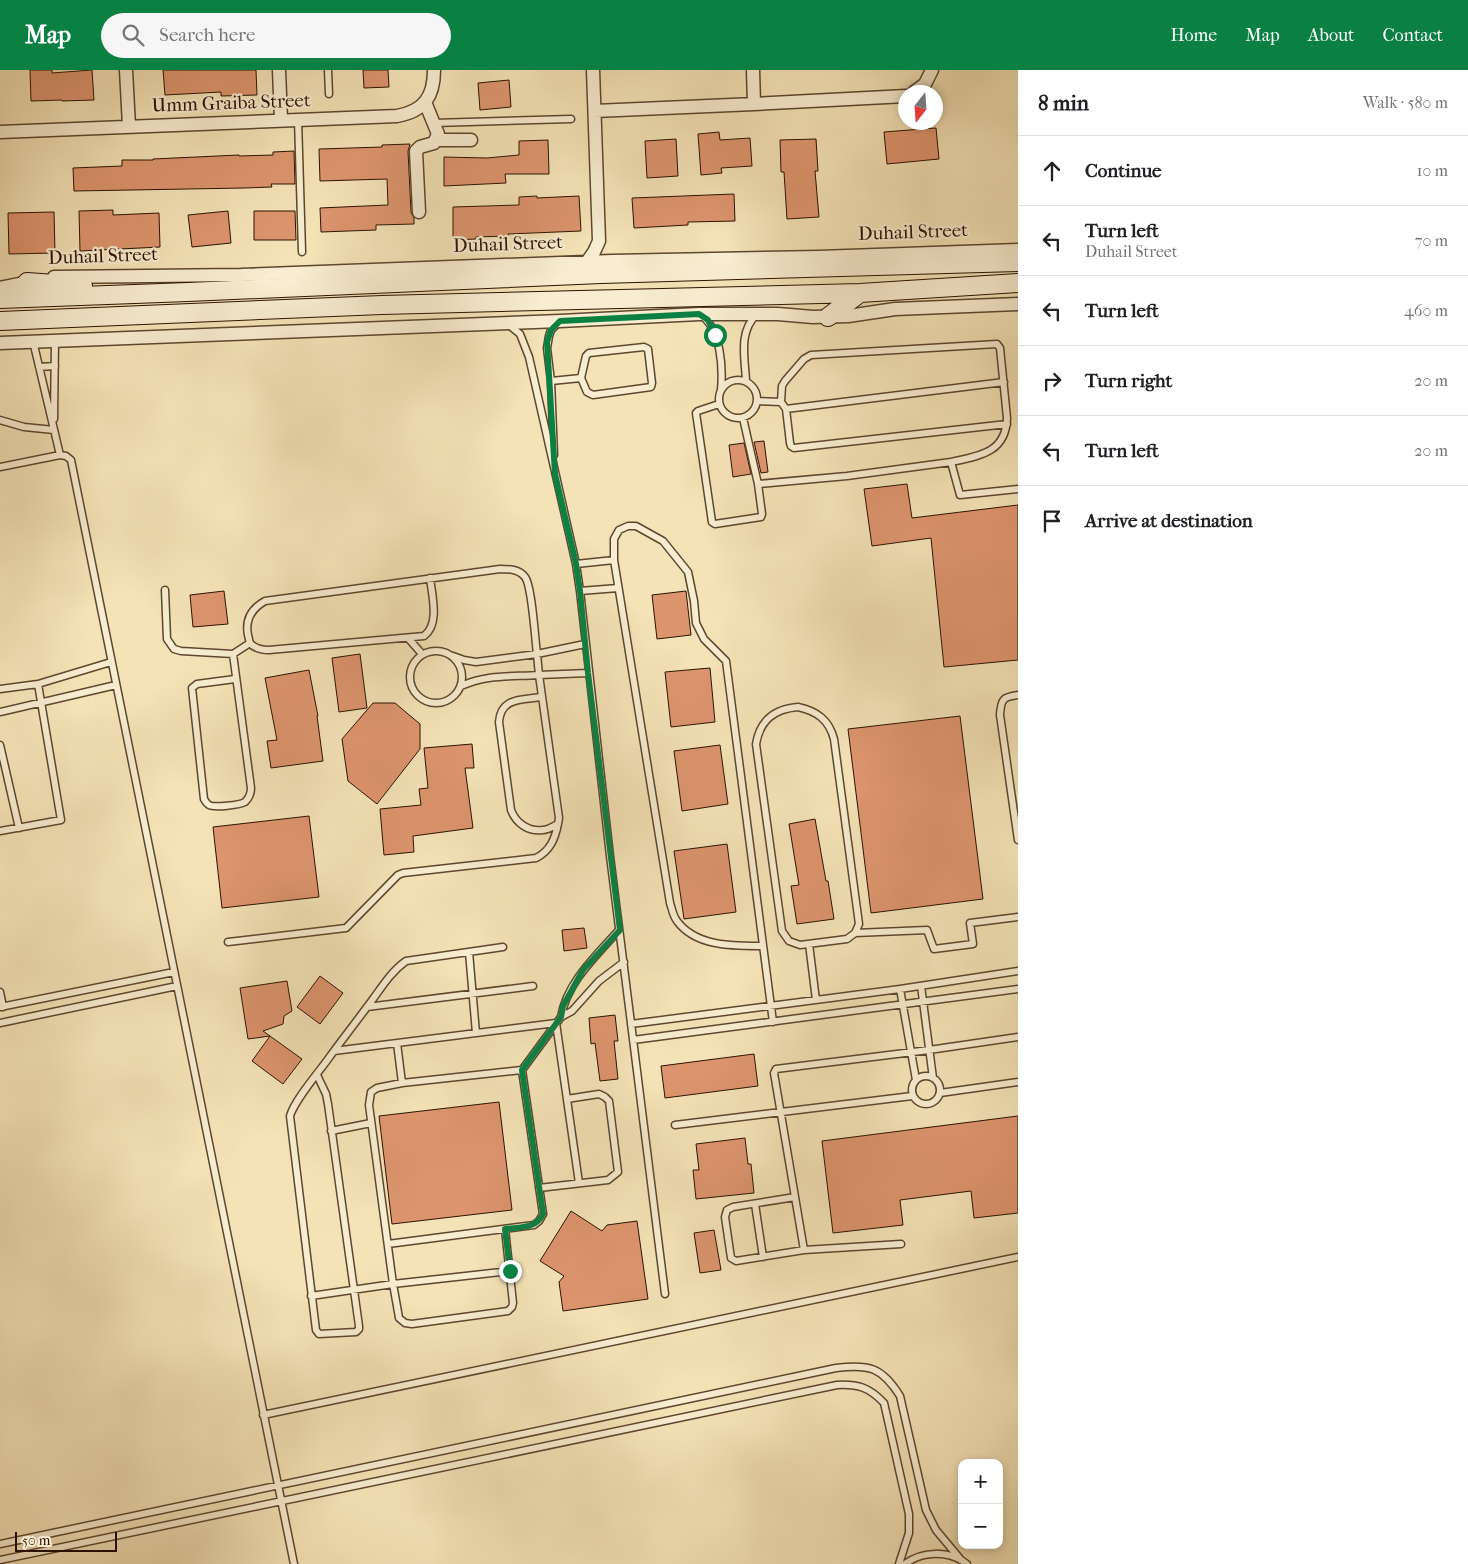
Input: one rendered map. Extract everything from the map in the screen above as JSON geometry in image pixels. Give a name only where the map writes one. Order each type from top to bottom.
[{"type":"main road","points":[[820,256],[854,268]]},
{"type":"main road","name":"Duhail Street","points":[[0,299],[601,274],[1018,262]]},
{"type":"main road","points":[[27,282],[188,292]]},
{"type":"main road","points":[[0,321],[390,305],[860,293],[1018,283]]},
{"type":"main road","points":[[828,317],[860,293]]},
{"type":"street","points":[[126,70],[129,126]]},
{"type":"street","points":[[279,70],[281,120]]},
{"type":"street","points":[[419,212],[416,151],[420,147],[431,145],[436,140],[438,134],[425,102],[431,94],[434,70]]},
{"type":"street","points":[[593,70],[599,241],[604,252],[612,261]]},
{"type":"street","points":[[753,70],[754,104]]},
{"type":"street","points":[[924,85],[932,70]]},
{"type":"street","points":[[595,111],[898,96]]},
{"type":"street","name":"Umm Graiba Street","points":[[0,132],[397,116],[417,110],[425,102]]},
{"type":"street","points":[[436,140],[471,140]]},
{"type":"street","points":[[587,262],[599,241]]},
{"type":"street","name":"Duhail Street","points":[[0,288],[62,276],[241,275],[612,261],[1018,250]]},
{"type":"street","points":[[0,342],[699,314],[778,314],[828,317],[895,309],[1018,304]]},
{"type":"lane","points":[[328,70],[330,94]]},
{"type":"lane","points":[[298,119],[302,252]]},
{"type":"lane","points":[[434,122],[571,119]]},
{"type":"lane","points":[[699,314],[708,320],[715,335],[721,363],[719,404],[726,414],[731,417],[743,418],[753,412],[758,401],[755,389],[746,381],[732,381],[725,384],[721,390]]},
{"type":"lane","points":[[746,381],[744,337],[750,323],[758,314]]},
{"type":"lane","points":[[555,474],[547,342],[551,330],[560,321]]},
{"type":"lane","points":[[506,323],[515,328],[520,334],[524,340],[529,357],[576,564],[632,1040],[665,1294]]},
{"type":"lane","points":[[54,430],[55,340]]},
{"type":"lane","points":[[33,341],[60,454]]},
{"type":"lane","points":[[758,484],[847,476],[951,462],[987,453],[1000,442],[1007,424],[1000,348],[997,344],[811,355],[804,359],[782,386],[781,402],[786,409],[790,443],[794,448],[1007,424]]},
{"type":"lane","points":[[644,347],[648,349],[652,383],[650,387],[593,395],[587,392],[581,378],[586,356],[589,353],[644,347]]},
{"type":"lane","points":[[39,367],[55,366]]},
{"type":"lane","points":[[550,382],[581,378]]},
{"type":"lane","points":[[786,409],[1004,382]]},
{"type":"lane","points":[[758,401],[781,402]]},
{"type":"lane","points":[[719,404],[698,411],[696,414],[713,524],[761,517],[762,514],[758,484],[743,418]]},
{"type":"lane","points":[[0,420],[24,426],[54,430]]},
{"type":"lane","points":[[0,467],[60,454],[71,460],[294,1564]]},
{"type":"lane","points":[[951,462],[960,495],[1018,489]]},
{"type":"lane","points":[[762,946],[726,946],[716,944],[698,937],[685,929],[678,922],[674,914],[668,894],[614,560],[614,539],[619,530],[628,526],[636,526],[663,540],[688,572],[696,623],[704,639],[726,661],[772,1022]]},
{"type":"lane","points":[[576,564],[614,560]]},
{"type":"lane","points":[[228,942],[346,928],[398,875],[403,873],[536,858],[547,850],[554,837],[559,818],[541,697],[529,586],[524,575],[509,568],[430,578],[265,601],[249,615],[248,633],[250,643],[257,648],[270,650],[424,636],[430,632],[433,617],[430,578]]},
{"type":"lane","points":[[580,591],[618,588]]},
{"type":"lane","points":[[165,590],[167,639],[174,649],[233,654],[250,643]]},
{"type":"lane","points":[[408,638],[422,654]]},
{"type":"lane","points":[[453,656],[460,664],[463,675],[461,686],[455,696],[446,702],[435,703],[424,700],[415,693],[410,683],[410,672],[414,662],[422,654],[432,650],[443,651],[464,660],[476,662],[537,654],[585,644]]},
{"type":"lane","points":[[233,654],[251,788],[247,800],[242,804],[214,806],[207,803],[204,799],[192,688],[197,684],[235,679]]},
{"type":"lane","points":[[0,689],[38,684],[111,662]]},
{"type":"lane","points":[[461,686],[488,678],[588,673]]},
{"type":"lane","points":[[0,831],[62,820],[38,684]]},
{"type":"lane","points":[[0,712],[116,685]]},
{"type":"lane","points":[[1018,695],[1005,698],[1001,703],[1000,715],[1018,840]]},
{"type":"lane","points":[[541,697],[510,702],[501,709],[498,722],[513,816],[526,828],[535,830],[544,830],[558,824]]},
{"type":"lane","points":[[855,934],[859,920],[832,731],[825,720],[816,712],[798,707],[787,708],[768,718],[762,725],[757,737],[757,754],[782,931],[792,944],[800,945],[847,939],[855,934],[927,930],[934,949],[973,944],[970,923],[1018,917]]},
{"type":"lane","points":[[0,745],[19,828]]},
{"type":"lane","points":[[561,1017],[563,1006],[583,970],[620,930]]},
{"type":"lane","points":[[809,944],[816,1000]]},
{"type":"lane","points":[[317,1075],[326,1094],[359,1326],[359,1330],[356,1332],[319,1334],[316,1330],[290,1116],[292,1108],[398,966],[406,961],[503,947]]},
{"type":"lane","points":[[469,952],[476,1033]]},
{"type":"lane","points":[[388,1244],[534,1225],[539,1221],[543,1214],[522,1070],[561,1017],[572,1011],[599,981],[624,962]]},
{"type":"lane","points":[[631,1024],[900,989],[1018,971]]},
{"type":"lane","points":[[0,992],[2,1007],[174,972]]},
{"type":"lane","points":[[0,1023],[177,986]]},
{"type":"lane","points":[[367,1006],[533,986]]},
{"type":"lane","points":[[921,986],[933,1078]]},
{"type":"lane","points":[[900,989],[916,1080]]},
{"type":"lane","points":[[632,1040],[1018,989]]},
{"type":"lane","points":[[334,1051],[556,1023]]},
{"type":"lane","points":[[556,1023],[578,1183]]},
{"type":"lane","points":[[804,1250],[774,1073],[776,1068],[929,1050],[1018,1037]]},
{"type":"lane","points":[[397,1043],[402,1083]]},
{"type":"lane","points":[[505,1229],[512,1307],[508,1310],[412,1324],[405,1323],[399,1318],[369,1105],[371,1092],[378,1088],[402,1083],[522,1070]]},
{"type":"lane","points":[[924,1076],[933,1078],[939,1084],[940,1094],[935,1101],[927,1105],[918,1103],[912,1096],[911,1088],[916,1080],[924,1076]]},
{"type":"lane","points":[[940,1094],[1018,1082]]},
{"type":"lane","points":[[539,1188],[608,1180],[618,1172],[609,1101],[599,1094],[567,1100]]},
{"type":"lane","points":[[675,1125],[912,1096]]},
{"type":"lane","points":[[331,1131],[371,1123]]},
{"type":"lane","points":[[795,1197],[733,1207],[726,1210],[725,1216],[731,1258],[736,1261],[804,1250],[901,1244]]},
{"type":"lane","points":[[754,1204],[763,1257]]},
{"type":"lane","points":[[263,1415],[1018,1257]]},
{"type":"lane","points":[[311,1296],[393,1284],[510,1271]]},
{"type":"lane","points":[[0,1544],[807,1374],[856,1366],[876,1370],[891,1381],[900,1396],[926,1510],[936,1530],[964,1562]]},
{"type":"lane","points":[[0,1560],[837,1385],[852,1385],[866,1388],[877,1395],[884,1403],[909,1514],[909,1533],[899,1564]]},
{"type":"lane","points":[[905,1564],[910,1560],[927,1554],[944,1554],[964,1562]]},
{"type":"building","points":[[30,70],[52,70],[52,73],[92,70],[94,100],[31,101]]},
{"type":"building","points":[[163,70],[256,70],[257,95],[221,96],[221,92],[165,95]]},
{"type":"building","points":[[363,70],[388,70],[389,87],[364,88]]},
{"type":"building","points":[[509,80],[511,107],[480,110],[478,83]]},
{"type":"building","points":[[936,130],[939,159],[887,164],[884,132]]},
{"type":"building","points":[[719,132],[720,140],[750,138],[752,166],[721,168],[722,173],[701,175],[698,134]]},
{"type":"building","points":[[676,139],[678,176],[647,178],[645,141]]},
{"type":"building","points":[[816,139],[818,171],[815,171],[819,217],[787,219],[784,172],[781,172],[780,140]]},
{"type":"building","points":[[548,140],[549,174],[505,174],[506,183],[444,186],[444,157],[487,158],[519,155],[519,141]]},
{"type":"building","points":[[410,144],[408,151],[411,212],[414,224],[376,225],[376,230],[321,232],[320,208],[388,205],[387,179],[320,181],[319,149]]},
{"type":"building","points":[[294,151],[295,184],[271,184],[272,187],[244,188],[74,191],[73,168],[122,166],[122,160],[273,155],[273,152]]},
{"type":"building","points":[[734,194],[735,221],[688,222],[688,225],[634,228],[632,198]]},
{"type":"building","points":[[537,196],[537,198],[579,196],[581,231],[508,234],[508,236],[453,240],[453,207],[519,205],[519,197]]},
{"type":"building","points":[[113,210],[113,215],[159,213],[160,247],[80,251],[79,211]]},
{"type":"building","points":[[228,211],[231,243],[192,247],[188,215]]},
{"type":"building","points":[[254,211],[295,211],[296,240],[254,240]]},
{"type":"building","points":[[54,212],[55,253],[9,254],[8,213]]},
{"type":"building","points":[[764,441],[768,472],[761,473],[754,442]]},
{"type":"building","points":[[744,443],[751,474],[733,477],[729,445]]},
{"type":"building","points":[[907,484],[912,518],[1018,505],[1018,660],[944,667],[931,538],[872,546],[864,489]]},
{"type":"building","points":[[224,591],[228,624],[193,627],[190,595]]},
{"type":"building","points":[[686,591],[691,635],[657,639],[652,595]]},
{"type":"building","points":[[360,654],[367,708],[339,712],[332,658]]},
{"type":"building","points":[[710,668],[715,722],[671,727],[665,672]]},
{"type":"building","points":[[309,670],[318,716],[323,761],[271,768],[267,741],[277,740],[265,678]]},
{"type":"building","points":[[373,703],[395,703],[420,724],[420,749],[377,804],[348,781],[342,739]]},
{"type":"building","points":[[960,716],[983,899],[871,913],[848,729]]},
{"type":"building","points":[[472,744],[474,768],[465,768],[473,828],[413,836],[414,852],[384,855],[380,809],[421,805],[419,789],[428,788],[424,748]]},
{"type":"building","points":[[720,745],[728,804],[682,811],[674,751]]},
{"type":"building","points":[[309,816],[319,897],[222,908],[213,827]]},
{"type":"building","points":[[815,819],[834,919],[797,924],[791,886],[799,885],[789,824]]},
{"type":"building","points":[[727,844],[736,912],[684,919],[674,851]]},
{"type":"building","points":[[584,928],[587,948],[564,951],[562,930]]},
{"type":"building","points":[[320,976],[343,993],[320,1024],[297,1007]]},
{"type":"building","points":[[287,981],[292,1011],[284,1016],[283,1024],[263,1031],[270,1036],[248,1039],[240,988]]},
{"type":"building","points":[[615,1015],[618,1041],[614,1041],[618,1079],[600,1081],[595,1043],[591,1044],[589,1018]]},
{"type":"building","points":[[270,1036],[302,1059],[283,1084],[252,1061]]},
{"type":"building","points":[[754,1054],[758,1086],[665,1098],[661,1066]]},
{"type":"building","points":[[499,1102],[512,1210],[392,1224],[379,1116]]},
{"type":"building","points":[[1018,1116],[1018,1213],[974,1218],[971,1191],[900,1200],[903,1225],[833,1233],[822,1141]]},
{"type":"building","points":[[745,1138],[748,1164],[751,1164],[754,1193],[696,1199],[693,1170],[699,1170],[696,1144]]},
{"type":"building","points":[[571,1211],[602,1231],[607,1225],[637,1221],[648,1299],[563,1311],[559,1282],[564,1276],[540,1261]]},
{"type":"building","points":[[714,1230],[721,1270],[700,1273],[694,1233]]},
{"type":"route","points":[[510,1271],[505,1229],[534,1225],[543,1214],[522,1070],[561,1017],[563,1006],[583,970],[620,930],[588,673],[580,591],[576,564],[555,474],[547,348],[548,336],[560,321],[699,314],[708,320],[714,329],[715,335]]}]
